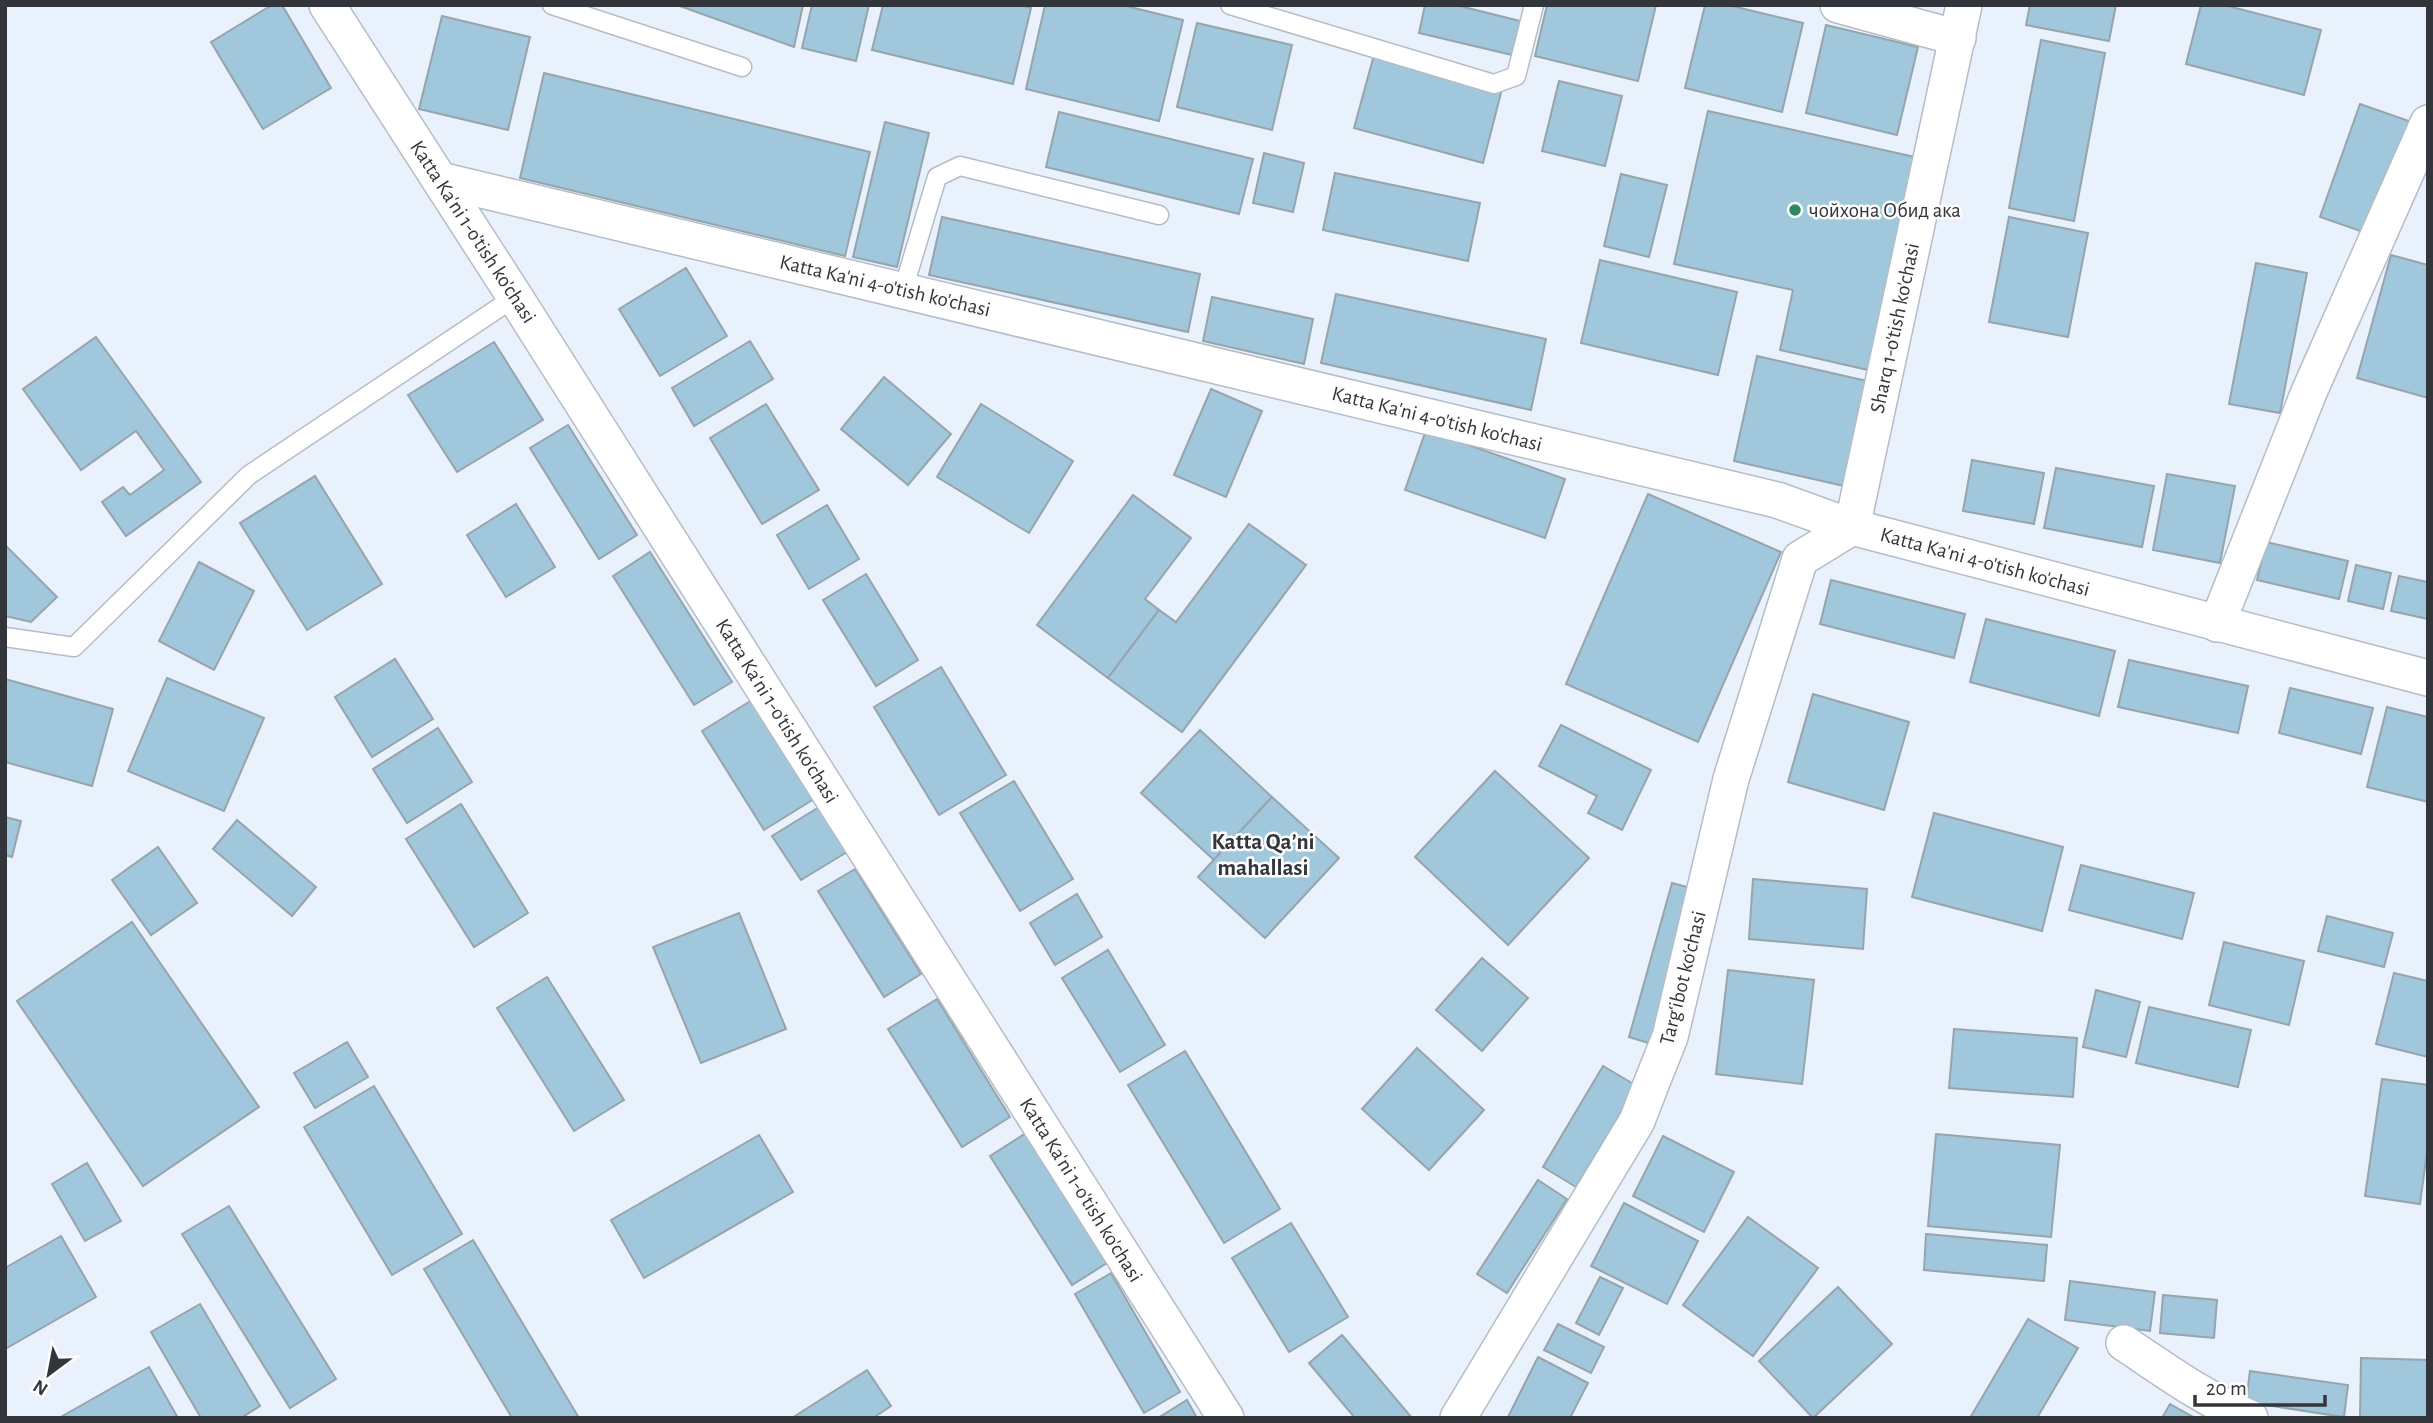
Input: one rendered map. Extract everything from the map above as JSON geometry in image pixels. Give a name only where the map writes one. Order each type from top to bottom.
[{"type":"street","name":"Katta Ka'ni 1-o'tish ko'chasi","points":[[327,5],[1226,1418]]},
{"type":"street","points":[[1838,5],[1961,22]]},
{"type":"street","name":"Sharq 1-o'tish ko'chasi","points":[[1852,527],[1961,22]]},
{"type":"street","points":[[2217,624],[2309,392],[2428,122]]},
{"type":"street","name":"Katta Ka'ni 4-o'tish ko'chasi","points":[[440,180],[1777,500],[1852,527],[2428,678]]},
{"type":"street","name":"Targ‘ibot ko‘chasi","points":[[1458,1418],[1637,1121],[1670,1037],[1731,779],[1800,559],[1852,527]]},
{"type":"street","points":[[2124,1343],[2192,1388],[2226,1408],[2250,1418]]},
{"type":"lane","points":[[552,5],[742,67]]},
{"type":"lane","points":[[1230,5],[1494,85],[1516,76],[1534,5]]},
{"type":"lane","points":[[902,290],[937,177],[960,166],[1159,215]]},
{"type":"lane","points":[[5,637],[74,647],[249,475],[515,297]]},
{"type":"building","points":[[272,5],[282,5],[331,88],[263,129],[211,42]]},
{"type":"building","points":[[677,5],[803,5],[794,47]]},
{"type":"building","points":[[812,5],[869,5],[856,61],[802,48]]},
{"type":"building","points":[[883,5],[1020,5],[1031,8],[1013,84],[872,50]]},
{"type":"building","points":[[1045,5],[1122,5],[1183,20],[1159,121],[1026,89]]},
{"type":"building","points":[[1425,5],[1456,5],[1520,21],[1512,55],[1419,33]]},
{"type":"building","points":[[1547,5],[1656,5],[1638,81],[1535,56]]},
{"type":"building","points":[[1705,5],[1728,5],[1803,23],[1782,112],[1685,88]]},
{"type":"building","points":[[2030,5],[2116,5],[2109,41],[2026,25]]},
{"type":"building","points":[[2201,5],[2224,5],[2321,30],[2304,95],[2186,64]]},
{"type":"building","points":[[442,16],[530,37],[508,130],[419,109]]},
{"type":"building","points":[[1197,23],[1292,45],[1272,130],[1177,107]]},
{"type":"building","points":[[1826,25],[1918,47],[1897,135],[1806,113]]},
{"type":"building","points":[[2041,40],[2105,53],[2074,221],[2009,208]]},
{"type":"building","points":[[1374,55],[1502,89],[1483,163],[1354,128]]},
{"type":"building","points":[[544,73],[870,152],[845,256],[520,178]]},
{"type":"building","points":[[1559,81],[1622,96],[1605,166],[1542,151]]},
{"type":"building","points":[[2360,104],[2409,121],[2369,234],[2320,217]]},
{"type":"building","name":"чойхона Обид ака","points":[[1708,111],[1915,157],[1868,370],[1780,350],[1793,290],[1674,264]]},
{"type":"building","points":[[1059,112],[1253,159],[1239,214],[1046,167]]},
{"type":"building","points":[[885,122],[929,133],[897,267],[853,257]]},
{"type":"building","points":[[1264,153],[1304,163],[1293,212],[1253,203]]},
{"type":"building","points":[[1335,173],[1480,203],[1468,261],[1323,230]]},
{"type":"building","points":[[1621,174],[1667,185],[1649,257],[1604,246]]},
{"type":"building","points":[[942,217],[1200,274],[1188,332],[929,275]]},
{"type":"building","points":[[2009,217],[2088,233],[2068,337],[1989,322]]},
{"type":"building","points":[[2391,255],[2428,265],[2428,398],[2357,378]]},
{"type":"building","points":[[1600,260],[1737,292],[1718,375],[1581,343]]},
{"type":"building","points":[[2256,263],[2307,273],[2280,413],[2229,404]]},
{"type":"building","points":[[686,268],[727,336],[660,376],[619,309]]},
{"type":"building","points":[[1336,294],[1546,339],[1531,410],[1321,363]]},
{"type":"building","points":[[1212,297],[1313,319],[1304,364],[1203,341]]},
{"type":"building","points":[[96,337],[201,482],[126,536],[102,502],[123,487],[130,495],[164,470],[136,431],[81,470],[23,389]]},
{"type":"building","points":[[750,341],[773,379],[694,426],[672,388]]},
{"type":"building","points":[[494,342],[543,420],[457,472],[408,395]]},
{"type":"building","points":[[1757,356],[1867,381],[1844,486],[1734,461]]},
{"type":"building","points":[[884,377],[951,434],[908,485],[841,429]]},
{"type":"building","points":[[1211,389],[1262,411],[1226,497],[1174,475]]},
{"type":"building","points":[[766,404],[819,490],[762,524],[710,438]]},
{"type":"building","points":[[981,404],[1073,461],[1029,533],[937,477]]},
{"type":"building","points":[[568,425],[637,535],[599,559],[530,448]]},
{"type":"building","points":[[1426,430],[1565,479],[1545,538],[1405,490]]},
{"type":"building","points":[[1972,460],[2044,473],[2034,524],[1963,511]]},
{"type":"building","points":[[2056,468],[2154,486],[2142,547],[2044,528]]},
{"type":"building","points":[[2167,474],[2235,486],[2220,563],[2153,550]]},
{"type":"building","points":[[315,476],[382,584],[307,630],[240,523]]},
{"type":"building","points":[[1648,494],[1781,552],[1698,742],[1566,684]]},
{"type":"building","points":[[1133,495],[1191,538],[1145,599],[1159,610],[1108,678],[1037,625]]},
{"type":"building","points":[[516,504],[555,567],[506,597],[467,535]]},
{"type":"building","points":[[827,505],[859,559],[809,589],[777,535]]},
{"type":"building","points":[[1249,524],[1306,565],[1182,732],[1108,678],[1159,610],[1176,622]]},
{"type":"building","points":[[2266,542],[2348,561],[2339,599],[2257,580]]},
{"type":"building","points":[[5,545],[57,597],[31,622],[5,616]]},
{"type":"building","points":[[650,552],[732,682],[694,705],[613,576]]},
{"type":"building","points":[[199,562],[254,591],[214,670],[159,641]]},
{"type":"building","points":[[2356,565],[2391,573],[2383,609],[2348,601]]},
{"type":"building","points":[[866,574],[918,660],[876,686],[823,600]]},
{"type":"building","points":[[2399,576],[2428,582],[2428,619],[2391,611]]},
{"type":"building","points":[[1831,580],[1965,614],[1954,658],[1820,624]]},
{"type":"building","points":[[1986,619],[2115,651],[2099,716],[1970,682]]},
{"type":"building","points":[[395,659],[433,719],[372,757],[335,697]]},
{"type":"building","points":[[2129,660],[2248,686],[2238,733],[2118,707]]},
{"type":"building","points":[[941,667],[1006,775],[939,815],[874,707]]},
{"type":"building","points":[[167,678],[264,718],[224,811],[128,771]]},
{"type":"building","points":[[5,679],[113,709],[92,786],[5,762]]},
{"type":"building","points":[[2290,688],[2373,708],[2361,754],[2279,733]]},
{"type":"building","points":[[1813,694],[1909,722],[1884,810],[1788,782]]},
{"type":"building","points":[[752,700],[814,799],[764,830],[702,731]]},
{"type":"building","points":[[2387,707],[2428,717],[2428,802],[2367,787]]},
{"type":"building","points":[[1561,725],[1651,770],[1622,830],[1588,813],[1597,796],[1539,766]]},
{"type":"building","points":[[438,728],[472,782],[407,823],[373,769]]},
{"type":"building","points":[[1200,730],[1272,797],[1214,860],[1141,793]]},
{"type":"building","points":[[1495,771],[1589,858],[1508,945],[1415,857]]},
{"type":"building","points":[[1014,781],[1073,879],[1020,911],[960,813]]},
{"type":"building","points":[[1272,797],[1339,858],[1265,938],[1198,877]]},
{"type":"building","points":[[461,804],[528,913],[474,947],[406,839]]},
{"type":"building","points":[[819,807],[847,852],[801,880],[772,836]]},
{"type":"building","points":[[1934,813],[2063,847],[2042,931],[1912,897]]},
{"type":"building","points":[[5,817],[21,821],[12,857],[5,855]]},
{"type":"building","points":[[237,820],[316,887],[292,916],[213,849]]},
{"type":"building","points":[[158,847],[197,903],[151,935],[112,880]]},
{"type":"building","points":[[2081,865],[2194,893],[2182,939],[2069,910]]},
{"type":"building","points":[[855,869],[921,974],[884,997],[818,891]]},
{"type":"building","points":[[1753,879],[1867,889],[1863,949],[1749,939]]},
{"type":"building","points":[[1672,883],[1698,890],[1655,1045],[1629,1037]]},
{"type":"building","points":[[1077,894],[1102,937],[1055,965],[1030,923]]},
{"type":"building","points":[[739,913],[786,1029],[701,1063],[653,947]]},
{"type":"building","points":[[2327,916],[2393,933],[2384,967],[2318,951]]},
{"type":"building","points":[[132,922],[259,1107],[143,1186],[17,1001]]},
{"type":"building","points":[[2224,942],[2304,961],[2289,1025],[2209,1005]]},
{"type":"building","points":[[1108,950],[1165,1045],[1120,1072],[1062,978]]},
{"type":"building","points":[[1482,958],[1528,998],[1482,1051],[1436,1010]]},
{"type":"building","points":[[1728,970],[1814,980],[1802,1084],[1716,1074]]},
{"type":"building","points":[[2394,973],[2428,981],[2428,1057],[2376,1044]]},
{"type":"building","points":[[547,977],[624,1100],[574,1131],[497,1008]]},
{"type":"building","points":[[2096,990],[2140,1002],[2126,1057],[2083,1047]]},
{"type":"building","points":[[937,999],[1010,1117],[962,1147],[888,1029]]},
{"type":"building","points":[[2149,1007],[2251,1030],[2238,1087],[2136,1063]]},
{"type":"building","points":[[1954,1029],[2077,1038],[2073,1097],[1949,1088]]},
{"type":"building","points":[[347,1042],[368,1077],[315,1108],[294,1073]]},
{"type":"building","points":[[1417,1048],[1484,1110],[1429,1170],[1362,1109]]},
{"type":"building","points":[[1185,1051],[1280,1209],[1224,1243],[1128,1085]]},
{"type":"building","points":[[1603,1066],[1637,1086],[1576,1187],[1543,1167]]},
{"type":"building","points":[[2382,1079],[2428,1085],[2428,1145],[2420,1204],[2365,1196]]},
{"type":"building","points":[[374,1086],[462,1234],[392,1275],[304,1127]]},
{"type":"building","points":[[1026,1133],[1107,1263],[1072,1285],[990,1156]]},
{"type":"building","points":[[1936,1134],[2060,1145],[2051,1237],[1928,1226]]},
{"type":"building","points":[[759,1135],[793,1192],[644,1278],[611,1220]]},
{"type":"building","points":[[1663,1136],[1734,1172],[1704,1232],[1633,1196]]},
{"type":"building","points":[[87,1163],[121,1221],[85,1241],[52,1184]]},
{"type":"building","points":[[1538,1180],[1567,1199],[1507,1293],[1477,1274]]},
{"type":"building","points":[[1624,1203],[1698,1241],[1667,1304],[1591,1266]]},
{"type":"building","points":[[229,1206],[336,1379],[290,1408],[182,1234]]},
{"type":"building","points":[[1748,1217],[1818,1268],[1753,1356],[1683,1305]]},
{"type":"building","points":[[1291,1223],[1348,1317],[1289,1352],[1232,1258]]},
{"type":"building","points":[[1926,1234],[2047,1245],[2044,1281],[1924,1270]]},
{"type":"building","points":[[61,1236],[96,1297],[5,1349],[5,1268]]},
{"type":"building","points":[[473,1240],[579,1418],[512,1418],[424,1269]]},
{"type":"building","points":[[1111,1273],[1180,1392],[1144,1413],[1075,1294]]},
{"type":"building","points":[[1600,1277],[1623,1288],[1599,1335],[1576,1323]]},
{"type":"building","points":[[2070,1281],[2155,1292],[2150,1331],[2065,1320]]},
{"type":"building","points":[[1838,1287],[1892,1344],[1813,1418],[1759,1361]]},
{"type":"building","points":[[2163,1295],[2217,1300],[2214,1338],[2160,1333]]},
{"type":"building","points":[[200,1304],[260,1406],[241,1418],[201,1418],[151,1332]]},
{"type":"building","points":[[2028,1319],[2078,1348],[2037,1418],[1970,1418]]},
{"type":"building","points":[[1558,1324],[1604,1347],[1591,1373],[1544,1350]]},
{"type":"building","points":[[1342,1335],[1412,1418],[1355,1418],[1309,1363]]},
{"type":"building","points":[[1538,1357],[1588,1383],[1570,1418],[1508,1417]]},
{"type":"building","points":[[2361,1358],[2428,1360],[2428,1418],[2360,1417]]},
{"type":"building","points":[[149,1367],[178,1418],[59,1418]]},
{"type":"building","points":[[867,1370],[891,1406],[873,1418],[792,1418]]},
{"type":"building","points":[[2250,1371],[2348,1385],[2344,1417],[2246,1402]]},
{"type":"building","points":[[1187,1400],[1197,1418],[1158,1418]]},
{"type":"building","points":[[2170,1404],[2195,1418],[2162,1418]]},
{"type":"place","name":"чойхона Обид ака","points":[[1795,210]]},
{"type":"district","name":"Katta Qaʼni mahallasi","points":[[1263,855]]}]
